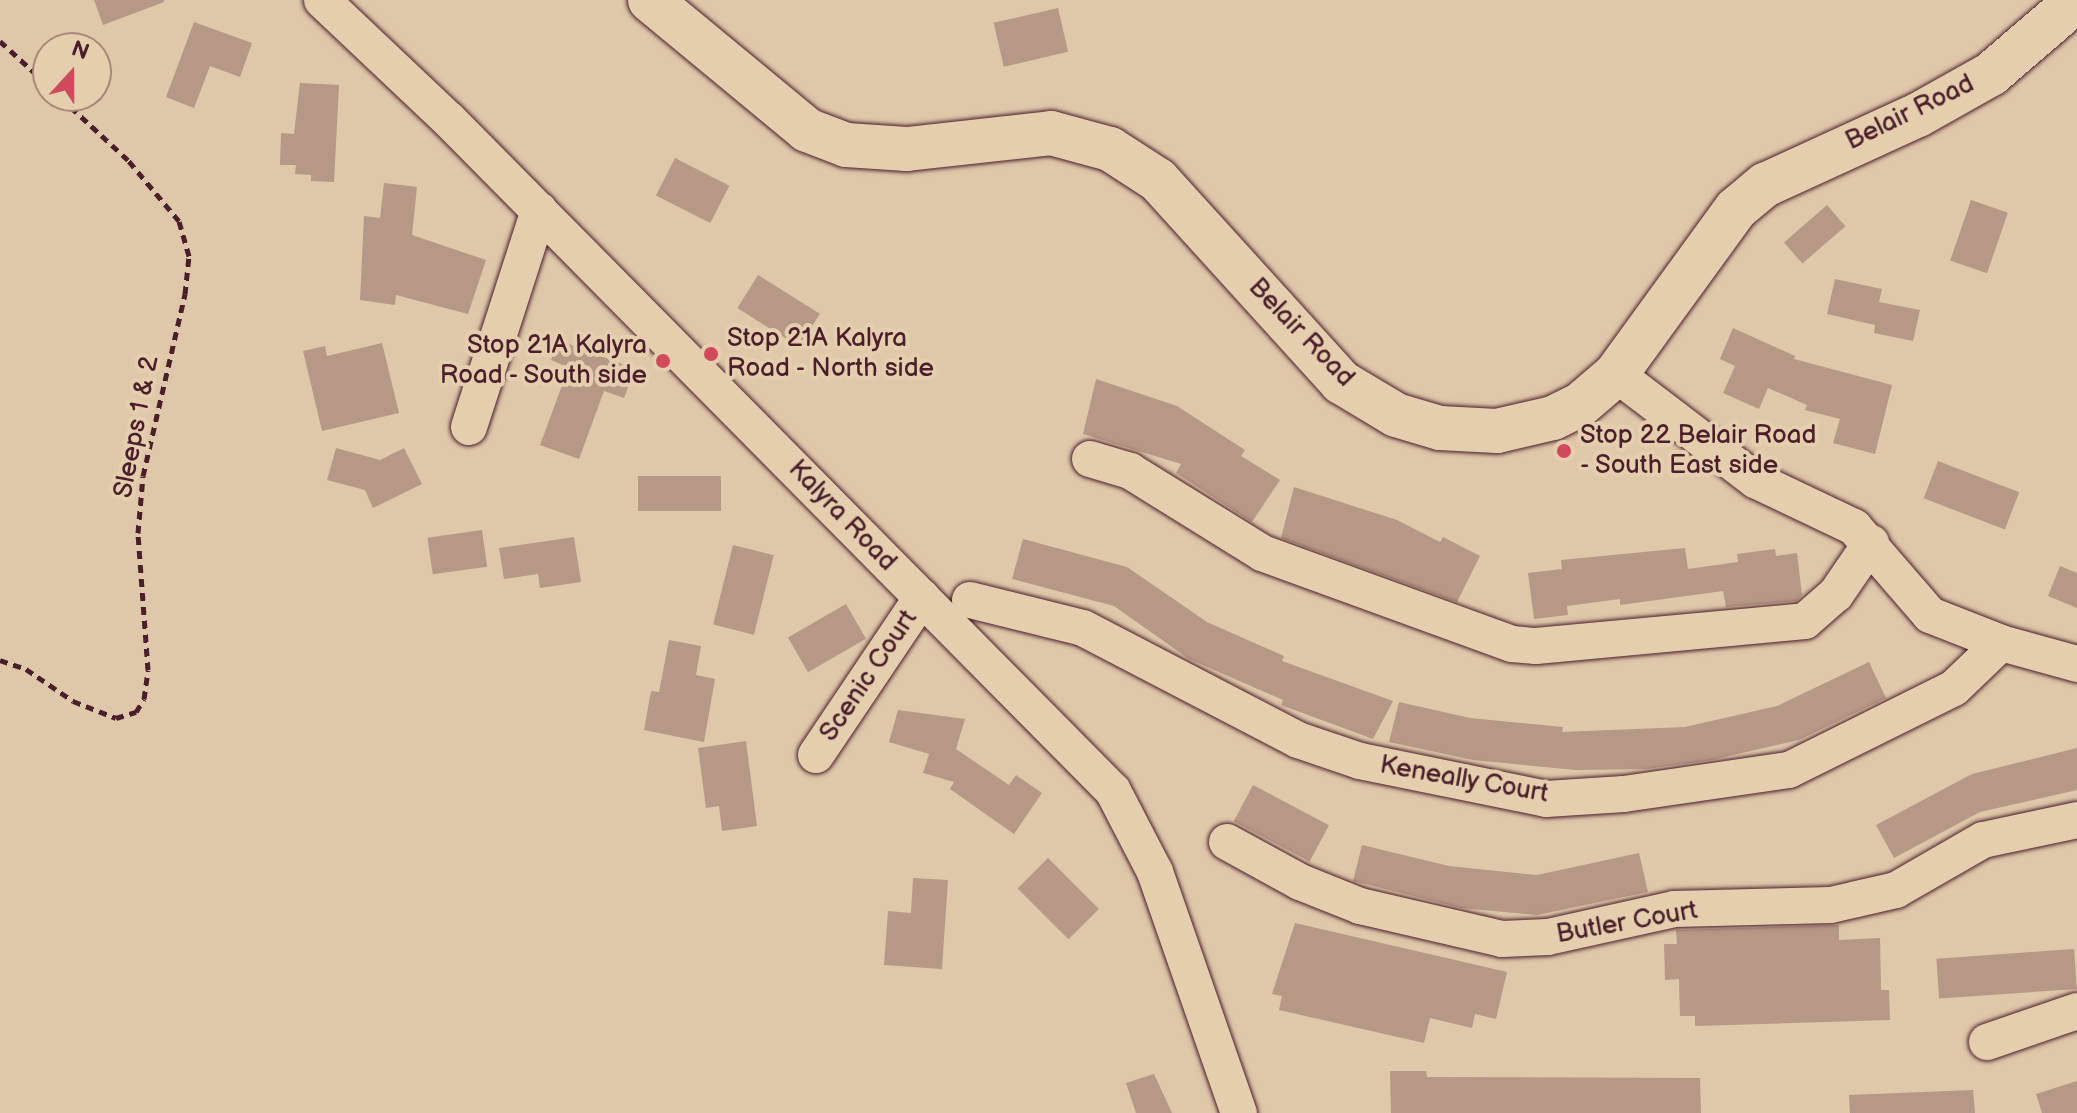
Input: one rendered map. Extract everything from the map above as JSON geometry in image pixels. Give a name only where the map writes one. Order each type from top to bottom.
[{"type":"main road","name":"Belair Road","points":[[650,0],[807,130],[846,145],[907,149],[1051,133],[1110,149],[1158,180],[1341,382],[1396,415],[1440,428],[1497,431],[1553,418],[1580,405],[1616,374],[1736,209],[1765,185],[1819,156],[1918,115],[1991,74],[2077,0]]},
{"type":"street","name":"Kalyra Road","points":[[322,0],[539,210],[1088,765],[1128,813],[1155,872],[1239,1113]]},
{"type":"street","points":[[469,427],[539,210]]},
{"type":"street","points":[[1616,374],[1755,480],[1854,527],[1871,543],[1930,615],[2001,643],[2077,664]]},
{"type":"street","points":[[1090,459],[1130,471],[1262,553],[1512,644],[1536,646],[1805,621],[1836,594],[1871,543]]},
{"type":"street","name":"Scenic Court","points":[[816,755],[922,597]]},
{"type":"street","name":"Keneally Court","points":[[970,600],[1083,628],[1298,740],[1360,761],[1546,799],[1624,794],[1789,770],[1954,688],[2001,643]]},
{"type":"street","name":"Butler Court","points":[[1227,842],[1300,882],[1360,906],[1502,939],[1548,937],[1674,909],[1831,905],[1896,890],[1983,840],[2077,820]]},
{"type":"street","points":[[1987,1042],[2077,1011]]},
{"type":"path","points":[[0,41],[32,70]]},
{"type":"path","name":"Sleeps 1 & 2","points":[[0,660],[26,669],[73,701],[116,718],[136,712],[144,699],[148,670],[138,533],[143,476],[185,294],[189,256],[179,221],[128,160],[76,112]]},
{"type":"building","points":[[94,0],[164,0],[164,2],[103,25]]},
{"type":"building","points":[[1058,8],[1068,52],[1004,67],[994,23]]},
{"type":"building","points":[[194,22],[252,43],[240,77],[210,66],[194,108],[166,97]]},
{"type":"building","points":[[300,83],[339,85],[334,182],[311,181],[311,175],[295,174],[296,165],[280,165],[281,133],[294,134]]},
{"type":"building","points":[[675,158],[729,186],[710,223],[656,195]]},
{"type":"building","points":[[384,183],[417,187],[412,235],[486,260],[468,314],[396,295],[395,305],[360,300],[364,216],[380,218]]},
{"type":"building","points":[[1971,200],[2008,213],[1987,273],[1950,261]]},
{"type":"building","points":[[1827,205],[1845,226],[1802,264],[1784,242]]},
{"type":"building","points":[[758,275],[820,314],[799,347],[737,308]]},
{"type":"building","points":[[1835,279],[1882,289],[1879,302],[1920,310],[1913,341],[1874,333],[1875,325],[1827,314]]},
{"type":"building","points":[[1733,328],[1795,356],[1794,359],[1892,385],[1875,454],[1833,443],[1840,419],[1805,410],[1807,405],[1768,388],[1759,409],[1723,393],[1735,366],[1720,359]]},
{"type":"building","points":[[558,340],[635,369],[624,398],[604,391],[579,459],[540,445],[564,380],[558,378],[563,365],[551,360]]},
{"type":"building","points":[[382,343],[399,413],[322,431],[303,351],[325,346],[327,356]]},
{"type":"building","points":[[1096,379],[1177,406],[1245,450],[1241,456],[1280,480],[1252,522],[1176,473],[1181,464],[1083,434]]},
{"type":"building","points":[[336,448],[380,460],[404,448],[422,484],[373,508],[365,490],[327,480]]},
{"type":"building","points":[[1938,461],[2019,492],[2005,530],[1924,498]]},
{"type":"building","points":[[638,476],[721,476],[721,511],[638,511]]},
{"type":"building","points":[[1294,487],[1397,520],[1440,542],[1443,537],[1480,556],[1457,602],[1281,538]]},
{"type":"building","points":[[482,530],[487,567],[433,574],[428,538]]},
{"type":"building","points":[[574,537],[581,582],[540,588],[538,574],[504,579],[499,548]]},
{"type":"building","points":[[1023,539],[1127,567],[1207,622],[1284,656],[1282,661],[1393,701],[1373,739],[1281,705],[1283,700],[1189,659],[1114,606],[1012,579]]},
{"type":"building","points":[[733,545],[774,555],[754,635],[713,625]]},
{"type":"building","points":[[1685,548],[1688,569],[1738,562],[1737,554],[1775,549],[1776,556],[1797,553],[1802,595],[1796,601],[1726,607],[1723,591],[1620,605],[1620,599],[1567,606],[1568,615],[1534,619],[1528,573],[1562,569],[1561,560]]},
{"type":"building","points":[[2060,566],[2077,573],[2077,608],[2048,596]]},
{"type":"building","points":[[846,604],[866,639],[808,672],[788,638]]},
{"type":"building","points":[[669,640],[701,646],[696,675],[715,679],[704,742],[644,730],[651,691],[659,692]]},
{"type":"building","points":[[1869,662],[1886,698],[1799,740],[1712,760],[1646,769],[1575,770],[1473,760],[1389,742],[1399,702],[1470,718],[1563,727],[1562,732],[1685,727],[1777,706]]},
{"type":"building","points":[[898,710],[965,719],[956,749],[1009,785],[1016,775],[1042,793],[1014,834],[950,789],[954,782],[923,773],[929,754],[889,742]]},
{"type":"building","points":[[746,741],[757,826],[722,831],[719,806],[706,808],[698,748]]},
{"type":"building","points":[[2077,748],[2077,790],[1980,812],[1894,858],[1876,825],[1972,774]]},
{"type":"building","points":[[1253,785],[1329,825],[1310,862],[1234,821]]},
{"type":"building","points":[[1362,845],[1449,866],[1537,875],[1639,853],[1648,892],[1537,915],[1461,908],[1353,881]]},
{"type":"building","points":[[1048,858],[1099,909],[1069,939],[1018,888]]},
{"type":"building","points":[[913,878],[948,880],[942,969],[884,965],[888,911],[911,913]]},
{"type":"building","points":[[1295,923],[1507,972],[1496,1019],[1475,1014],[1472,1028],[1430,1018],[1424,1043],[1279,1010],[1282,996],[1272,994]]},
{"type":"building","points":[[1839,925],[1839,940],[1880,938],[1881,990],[1889,990],[1890,1020],[1695,1026],[1695,1016],[1680,1016],[1679,979],[1665,980],[1664,944],[1677,944],[1676,930]]},
{"type":"building","points":[[2074,949],[2077,989],[1939,999],[1936,959]]},
{"type":"building","points":[[1390,1071],[1426,1071],[1427,1077],[1700,1078],[1701,1113],[1391,1113]]},
{"type":"building","points":[[1154,1074],[1172,1113],[1136,1113],[1126,1083]]},
{"type":"building","points":[[2077,1081],[2077,1113],[2042,1113],[2036,1094]]},
{"type":"building","points":[[1973,1090],[1975,1113],[1850,1113],[1849,1095]]},
{"type":"place","name":"Stop 21A Kalyra Road - North side","points":[[711,354]]},
{"type":"place","name":"Stop 21A Kalyra Road - South side","points":[[663,361]]},
{"type":"place","name":"Stop 22 Belair Road - South East side","points":[[1564,451]]}]
